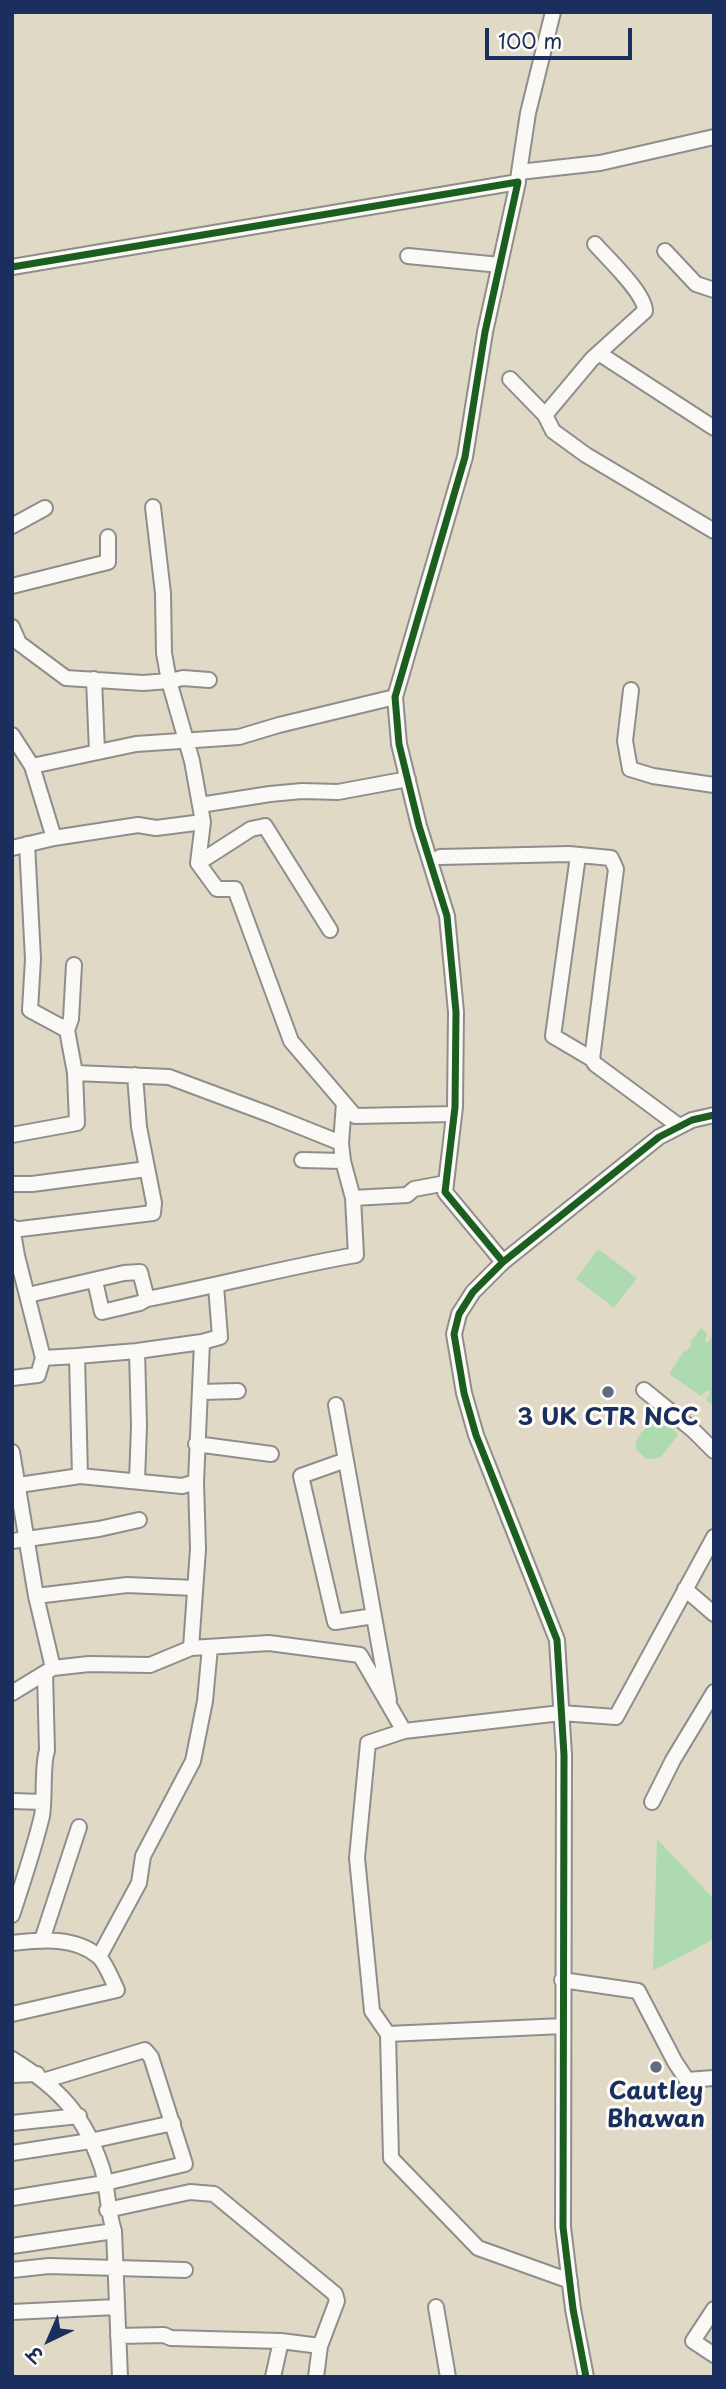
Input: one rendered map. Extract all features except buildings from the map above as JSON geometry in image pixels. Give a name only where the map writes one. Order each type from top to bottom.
[{"type":"street","points":[[503,1262],[445,1192],[454,1114],[456,1012],[447,916],[419,826],[399,744],[396,697],[465,457],[485,332],[518,177],[528,113],[553,12]]},
{"type":"street","points":[[12,267],[600,163],[714,137]]},
{"type":"street","points":[[545,415],[592,359],[645,311],[645,304],[595,244]]},
{"type":"street","points":[[665,251],[696,284],[714,290]]},
{"type":"street","points":[[408,256],[500,265]]},
{"type":"street","points":[[600,354],[714,428]]},
{"type":"street","points":[[510,379],[545,415],[553,432],[714,531]]},
{"type":"street","points":[[153,507],[163,593],[164,653],[203,822],[198,863],[217,889],[236,889],[267,981],[291,1041],[355,1116],[454,1114]]},
{"type":"street","points":[[12,526],[45,508]]},
{"type":"street","points":[[12,586],[108,562],[108,537]]},
{"type":"street","points":[[12,627],[15,648],[66,677],[143,683],[183,678],[209,680]]},
{"type":"street","points":[[94,680],[97,752]]},
{"type":"street","points":[[631,691],[625,741],[630,769],[653,776],[714,785]]},
{"type":"street","points":[[32,766],[136,744],[239,737],[396,697]]},
{"type":"street","points":[[12,735],[32,766],[54,838]]},
{"type":"street","points":[[200,805],[270,794],[338,792],[408,779]]},
{"type":"street","points":[[12,848],[54,838],[138,825],[156,828],[203,822]]},
{"type":"street","points":[[198,863],[251,829],[265,826],[330,930]]},
{"type":"street","points":[[27,844],[33,959],[30,1010],[67,1030]]},
{"type":"street","points":[[440,857],[569,854],[611,858],[616,869],[592,1059]]},
{"type":"street","points":[[578,856],[553,1037],[592,1059],[595,1064],[679,1126]]},
{"type":"street","points":[[12,1135],[76,1123],[75,1073],[67,1030],[74,965]]},
{"type":"street","points":[[75,1073],[169,1077],[341,1143]]},
{"type":"street","points":[[12,1378],[38,1375],[43,1359],[12,1229],[153,1213],[154,1203],[139,1127],[135,1075]]},
{"type":"street","points":[[95,1280],[102,1312],[147,1299],[356,1255],[354,1198],[343,1161],[341,1143],[344,1103]]},
{"type":"street","points":[[586,2377],[563,2227],[564,1755],[557,1640],[476,1435],[464,1393],[454,1334],[459,1314],[473,1292],[503,1262],[659,1137],[679,1126],[714,1115]]},
{"type":"street","points":[[302,1160],[343,1161]]},
{"type":"street","points":[[12,1184],[32,1184],[147,1169]]},
{"type":"street","points":[[354,1198],[407,1195],[414,1189],[446,1182]]},
{"type":"street","points":[[28,1295],[140,1272],[147,1299]]},
{"type":"street","points":[[43,1359],[137,1351],[220,1337],[216,1286]]},
{"type":"street","points":[[191,1648],[198,1549],[196,1444],[202,1342]]},
{"type":"street","points":[[137,1351],[137,1482]]},
{"type":"street","points":[[77,1356],[80,1476]]},
{"type":"street","points":[[644,1390],[694,1430],[714,1451]]},
{"type":"street","points":[[201,1392],[238,1391]]},
{"type":"street","points":[[336,1405],[391,1711]]},
{"type":"street","points":[[196,1444],[271,1454]]},
{"type":"street","points":[[12,1452],[19,1540],[36,1596],[49,1671],[43,1802],[28,1865],[12,1915]]},
{"type":"street","points":[[346,1460],[302,1476],[335,1622],[374,1616]]},
{"type":"street","points":[[15,1486],[80,1476],[181,1486],[196,1482]]},
{"type":"street","points":[[19,1540],[99,1529],[139,1520]]},
{"type":"street","points":[[570,2281],[478,2248],[391,2158],[388,2034],[372,2011],[357,1858],[368,1743],[404,1731],[561,1713],[615,1717],[714,1536]]},
{"type":"street","points":[[36,1596],[127,1585],[195,1588]]},
{"type":"street","points":[[685,1589],[714,1614]]},
{"type":"street","points":[[12,1693],[49,1671],[89,1664],[150,1665],[191,1648],[269,1643],[360,1655],[404,1731]]},
{"type":"street","points":[[99,1957],[139,1883],[143,1856],[193,1761],[205,1701],[210,1647]]},
{"type":"street","points":[[652,1802],[673,1760],[714,1692]]},
{"type":"street","points":[[12,1801],[43,1802]]},
{"type":"street","points":[[42,1940],[79,1827]]},
{"type":"street","points":[[12,1864],[28,1865]]},
{"type":"street","points":[[12,1942],[69,1942],[99,1957],[117,1990],[12,2014]]},
{"type":"street","points":[[562,1980],[638,1992],[687,2080],[714,2078]]},
{"type":"street","points":[[388,2034],[563,2026]]},
{"type":"street","points":[[12,2075],[41,2077],[145,2050],[151,2057],[185,2164],[105,2183],[12,2197]]},
{"type":"street","points":[[12,2059],[41,2077],[79,2116],[102,2169],[107,2210],[114,2231],[120,2377]]},
{"type":"street","points":[[12,2123],[79,2116]]},
{"type":"street","points":[[12,2153],[90,2141],[173,2123]]},
{"type":"street","points":[[107,2210],[190,2192],[214,2194],[335,2294],[337,2301],[320,2346],[316,2377]]},
{"type":"street","points":[[12,2246],[114,2231]]},
{"type":"street","points":[[12,2270],[49,2266],[184,2270]]},
{"type":"street","points":[[436,2306],[448,2377]]},
{"type":"street","points":[[12,2312],[116,2307]]},
{"type":"street","points":[[714,2309],[693,2341],[714,2355]]},
{"type":"street","points":[[118,2336],[164,2335],[183,2339],[281,2341],[320,2346]]},
{"type":"street","points":[[273,2377],[281,2341]]},
{"type":"green space","points":[[598,1249],[637,1278],[614,1308],[576,1279]]},
{"type":"green space","points":[[701,1328],[707,1333],[705,1342],[708,1342],[712,1335],[714,1337],[714,1406],[706,1400],[709,1391],[701,1396],[669,1374]]},
{"type":"green space","points":[[665,1420],[678,1435],[660,1458],[646,1459],[636,1449],[636,1443],[640,1434]]},
{"type":"green space","points":[[657,1839],[714,1899],[714,1939],[653,1971]]},
{"type":"cycle path","points":[[12,267],[518,182],[485,332],[465,457],[395,697],[399,744],[419,826],[447,916],[456,1012],[455,1107],[445,1192],[503,1262]]},
{"type":"cycle path","points":[[586,2377],[573,2309],[563,2227],[564,1755],[557,1640],[476,1435],[464,1393],[454,1334],[459,1314],[473,1292],[503,1262],[659,1137],[692,1120],[714,1115]]},
{"type":"place","name":"3 UK CTR NCC","points":[[608,1392]]},
{"type":"place","name":"Cautley Bhawan","points":[[656,2067]]}]
